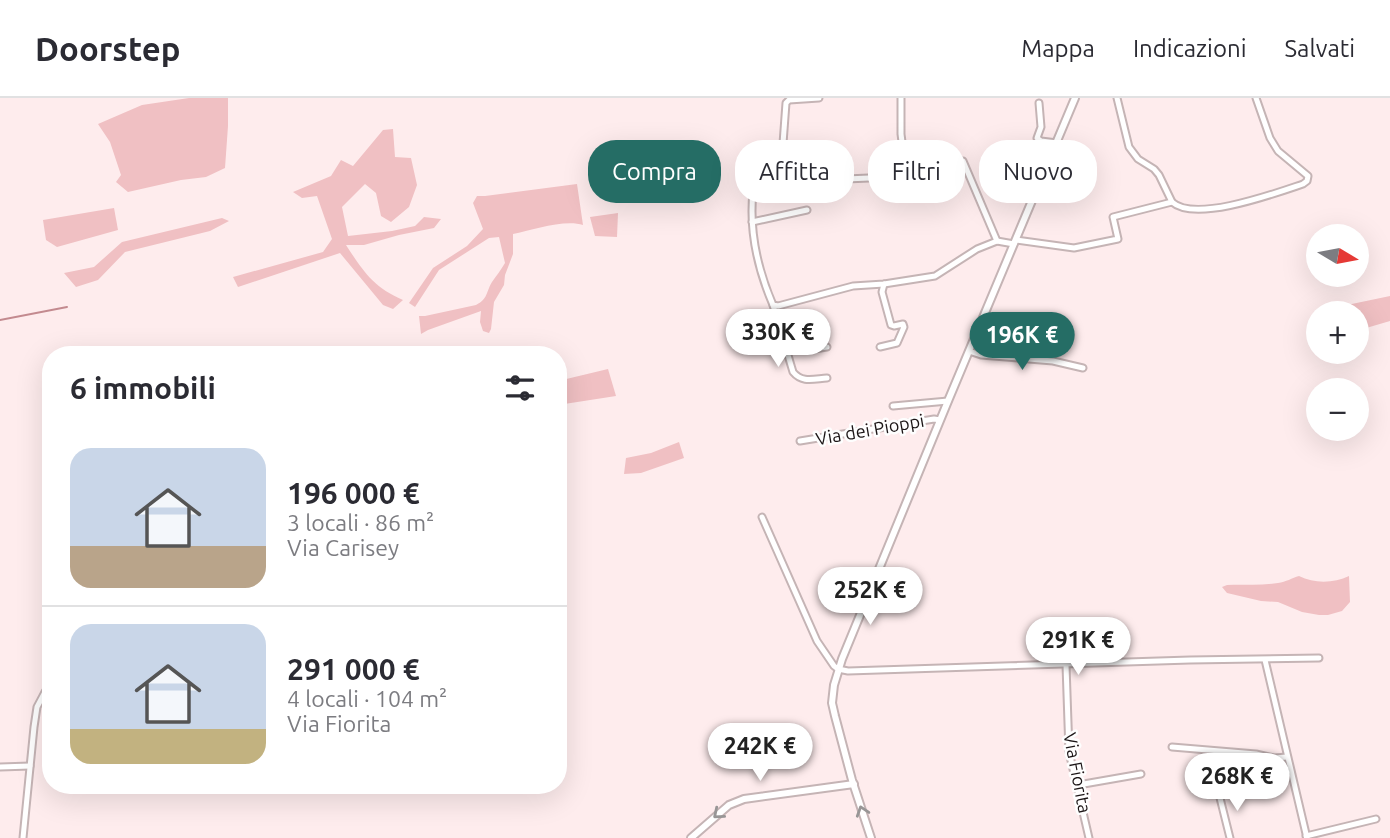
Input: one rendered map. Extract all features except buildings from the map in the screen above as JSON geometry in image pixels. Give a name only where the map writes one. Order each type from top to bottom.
[{"type":"street","points":[[783,140],[786,103],[789,100],[820,98]]},
{"type":"street","points":[[901,98],[902,140]]},
{"type":"street","points":[[1058,140],[1075,98]]},
{"type":"street","points":[[1117,98],[1129,147],[1139,159],[1154,169],[1172,202],[1181,208],[1231,205],[1277,193],[1307,181],[1308,176],[1278,151],[1270,138],[1256,98]]},
{"type":"street","points":[[1039,103],[1041,127],[1037,138],[1045,140]]},
{"type":"street","points":[[965,165],[997,241]]},
{"type":"street","points":[[773,306],[853,286],[935,276],[966,254],[997,241],[1074,248],[1118,239],[1113,217],[1172,202]]},
{"type":"street","points":[[752,203],[752,222],[762,276],[793,372],[804,380],[827,378]]},
{"type":"street","points":[[871,838],[832,703],[838,669],[1032,203]]},
{"type":"street","points":[[752,222],[807,210]]},
{"type":"street","points":[[880,347],[897,343],[904,327],[903,324],[891,325],[882,292],[884,284]]},
{"type":"street","points":[[785,347],[792,351],[827,347]]},
{"type":"street","points":[[969,351],[981,355],[1053,361],[1083,368]]},
{"type":"street","points":[[893,406],[948,401]]},
{"type":"street","name":"Via dei Pioppi","points":[[800,442],[940,420]]},
{"type":"street","points":[[762,517],[817,641],[838,669],[848,671],[1319,658]]},
{"type":"street","points":[[1265,660],[1307,837],[1376,818]]},
{"type":"street","name":"Via Fiorita","points":[[1066,665],[1068,743],[1089,838]]},
{"type":"street","points":[[23,838],[33,727],[42,698]]},
{"type":"street","points":[[1172,747],[1274,758],[1287,757]]},
{"type":"street","points":[[0,767],[30,766]]},
{"type":"street","points":[[1078,785],[1141,774]]},
{"type":"street","points":[[691,838],[729,805],[744,799],[854,785]]},
{"type":"street","points":[[1219,794],[1230,838]]},
{"type":"shaded area","points":[[189,98],[228,98],[225,168],[206,177],[128,192],[116,182],[121,175],[110,142],[98,124],[142,105]]},
{"type":"shaded area","points":[[393,129],[395,157],[411,158],[417,185],[409,207],[391,222],[381,216],[376,193],[365,184],[342,207],[348,236],[415,226],[424,217],[441,219],[434,228],[364,245],[346,245],[370,277],[384,290],[403,300],[393,309],[383,305],[340,253],[238,287],[233,277],[323,252],[332,239],[317,196],[302,198],[293,192],[331,176],[341,160],[353,166],[383,130]]},
{"type":"shaded area","points":[[577,184],[583,225],[558,224],[513,234],[513,254],[504,285],[494,302],[489,333],[483,331],[481,311],[421,334],[419,316],[480,303],[505,263],[499,237],[489,238],[439,270],[415,307],[409,303],[433,268],[467,246],[483,229],[473,203],[477,196]]},
{"type":"shaded area","points":[[114,208],[118,230],[57,247],[46,240],[43,220]]},
{"type":"shaded area","points":[[618,213],[617,237],[595,236],[590,217]]},
{"type":"shaded area","points":[[222,218],[229,221],[210,231],[125,252],[98,280],[76,287],[64,273],[94,267],[122,242]]},
{"type":"shaded area","points":[[1390,296],[1390,321],[1369,327],[1369,301],[1366,301]]},
{"type":"shaded area","points":[[608,369],[616,396],[567,404],[567,379]]},
{"type":"shaded area","points":[[679,442],[684,458],[641,473],[624,474],[626,458],[651,453]]},
{"type":"shaded area","points":[[1299,576],[1324,582],[1349,576],[1350,602],[1342,611],[1319,615],[1302,612],[1278,602],[1227,593],[1222,587],[1278,583]]},
{"type":"waterway","points":[[0,320],[67,307]]}]
